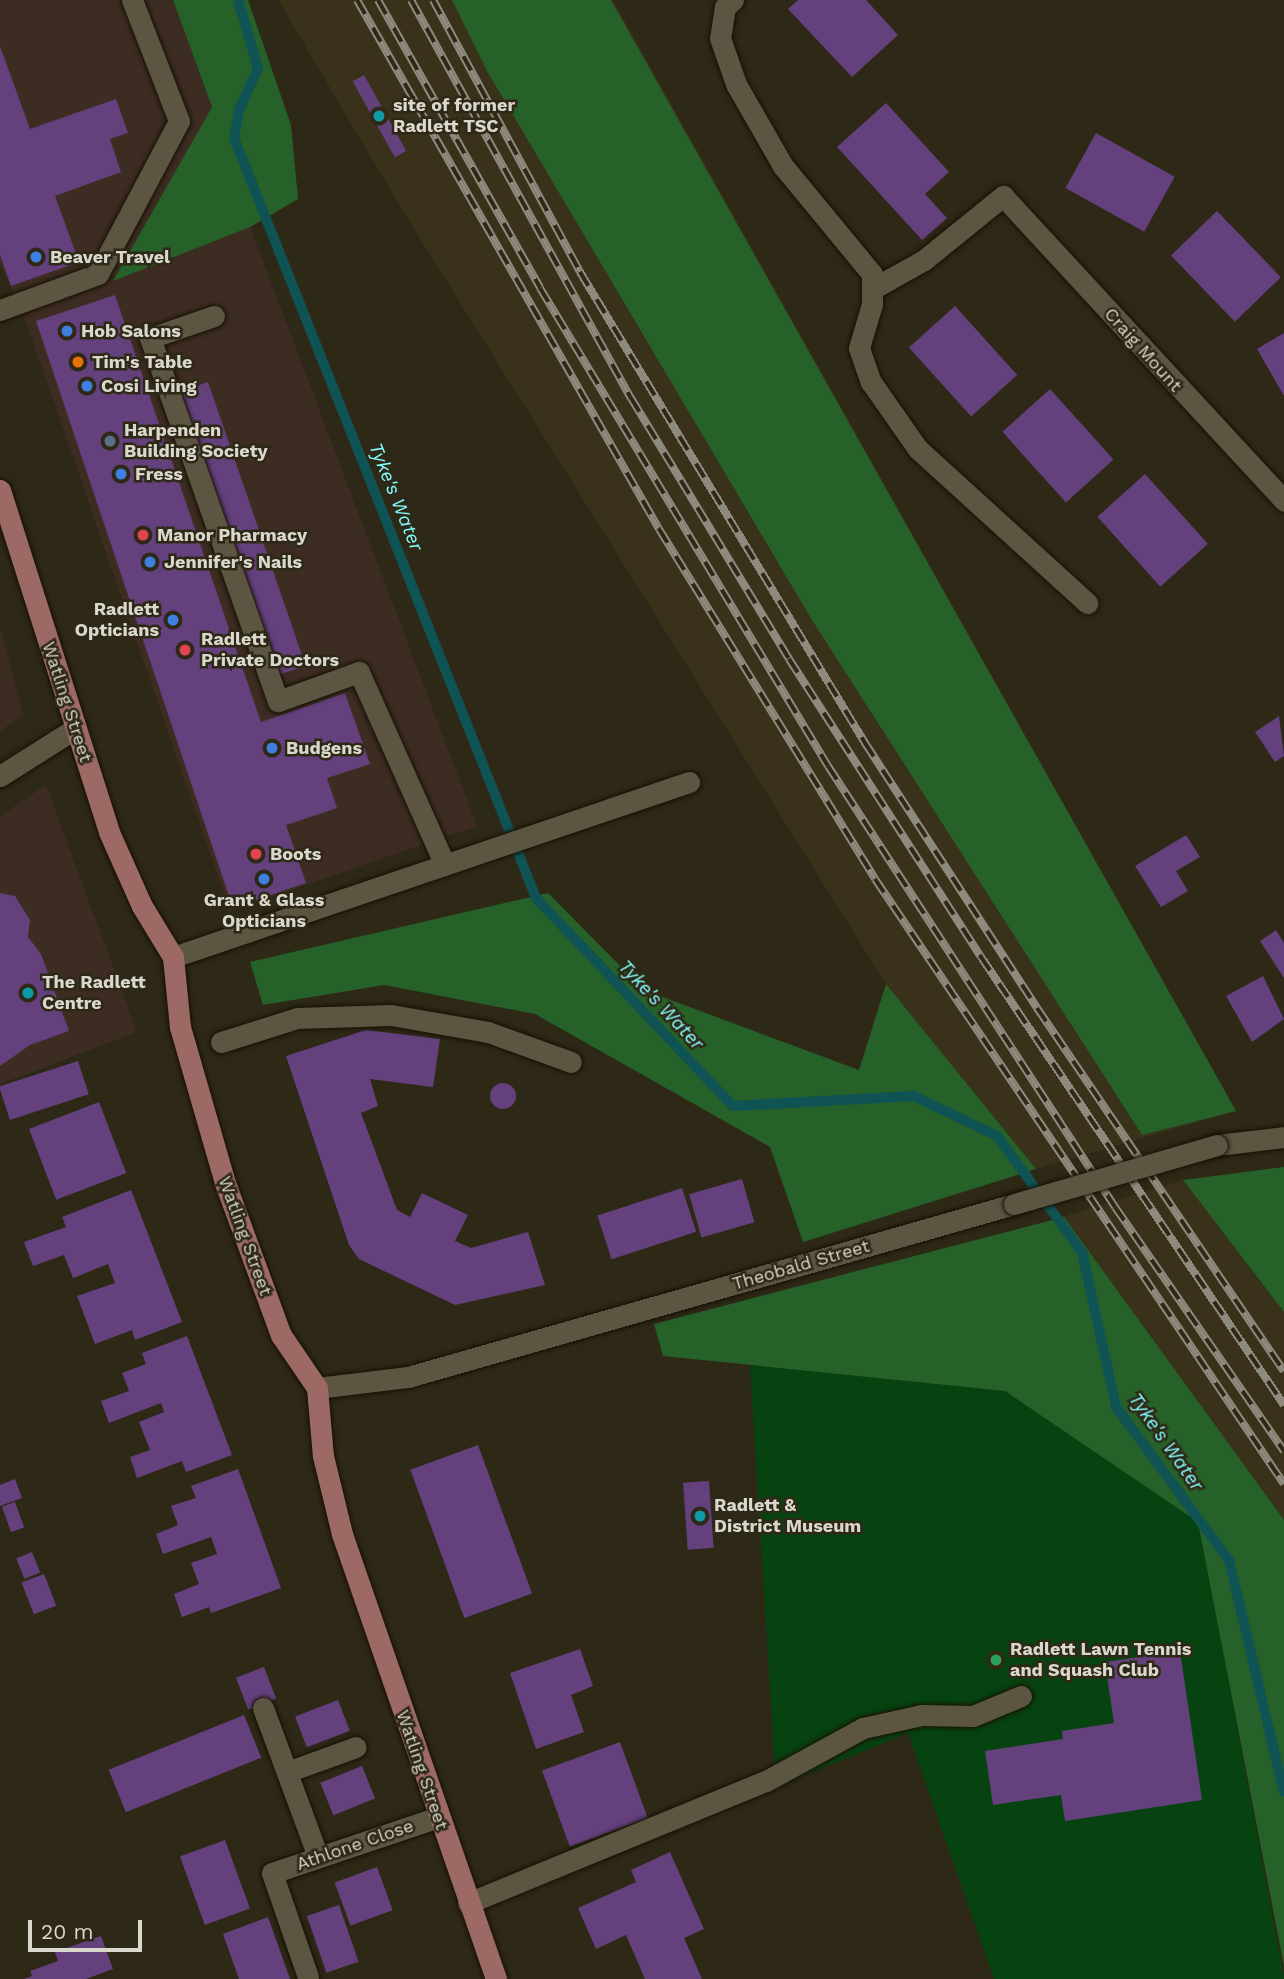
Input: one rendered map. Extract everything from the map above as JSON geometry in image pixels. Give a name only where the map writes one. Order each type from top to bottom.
[{"type":"main road","name":"Watling Street","points":[[0,492],[109,832],[142,906],[173,957],[180,1027],[225,1183],[281,1335],[317,1388],[323,1455],[342,1534],[496,1979]]},
{"type":"street","points":[[0,310],[97,274],[179,121],[132,0]]},
{"type":"street","points":[[733,0],[725,7],[720,38],[736,84],[783,166],[840,241],[867,264],[874,288],[860,333],[862,363],[871,382],[918,449],[1087,603]]},
{"type":"street","name":"Craig Mount","points":[[874,288],[924,260],[1003,196],[1284,501]]},
{"type":"street","points":[[214,316],[150,338],[278,701],[359,673],[445,865]]},
{"type":"street","points":[[0,776],[76,728]]},
{"type":"street","points":[[173,957],[689,782]]},
{"type":"street","points":[[221,1042],[297,1018],[391,1015],[488,1032],[571,1062]]},
{"type":"street","name":"Theobald Street","points":[[317,1388],[408,1377],[1217,1145],[1284,1137]]},
{"type":"street","points":[[468,1903],[766,1781],[863,1728],[921,1715],[973,1716],[1021,1696]]},
{"type":"street","points":[[263,1708],[318,1857]]},
{"type":"street","points":[[287,1772],[356,1747]]},
{"type":"street","name":"Athlone Close","points":[[307,1977],[272,1873],[438,1816]]},
{"type":"shaded area","points":[[0,0],[173,0],[212,107],[114,280],[250,227],[477,826],[230,911],[29,330],[0,262]]},
{"type":"shaded area","points":[[278,0],[613,0],[1236,1111],[1036,1169],[886,984],[401,208]]},
{"type":"shaded area","points":[[0,629],[24,715],[0,731]]},
{"type":"shaded area","points":[[46,785],[137,1032],[0,1084],[0,816]]},
{"type":"shaded area","points":[[1183,1180],[1284,1312],[1284,1605],[1036,1225]]},
{"type":"green space","points":[[173,0],[248,0],[291,125],[298,199],[250,227],[113,281],[212,107]]},
{"type":"green space","points":[[452,0],[611,0],[1236,1111],[1142,1135],[812,620],[487,71]]},
{"type":"green space","points":[[548,893],[644,990],[859,1070],[886,984],[1036,1169],[803,1242],[770,1147],[535,1014],[384,985],[263,1005],[250,962]]},
{"type":"green space","points":[[1284,1167],[1284,1312],[1183,1180]]},
{"type":"green space","points":[[1064,1217],[1284,1520],[1284,1966],[1198,1522],[1005,1391],[663,1356],[654,1324]]},
{"type":"green space","name":"Radlett Lawn Tennis and Squash Club","points":[[750,1365],[1005,1391],[1199,1522],[1284,1979],[994,1979],[908,1733],[776,1787]]},
{"type":"building","points":[[798,0],[866,0],[898,35],[852,77],[788,9]]},
{"type":"building","points":[[0,46],[30,129],[116,99],[128,133],[110,139],[121,172],[55,196],[79,262],[11,286],[0,255]]},
{"type":"building","name":"site of former Radlett TSC","points":[[364,75],[406,151],[395,157],[353,81]]},
{"type":"building","points":[[886,103],[949,172],[925,194],[947,218],[922,240],[837,147]]},
{"type":"building","points":[[1096,133],[1175,177],[1144,232],[1065,188]]},
{"type":"building","points":[[1217,211],[1281,277],[1235,322],[1171,255]]},
{"type":"building","points":[[115,295],[261,722],[345,693],[370,764],[327,778],[337,808],[286,825],[306,883],[233,908],[36,321]]},
{"type":"building","points":[[955,306],[1017,375],[971,417],[909,347]]},
{"type":"building","points":[[1284,333],[1284,396],[1257,349]]},
{"type":"building","points":[[208,382],[306,666],[278,675],[181,391]]},
{"type":"building","points":[[1050,389],[1114,460],[1066,502],[1002,432]]},
{"type":"building","points":[[1145,474],[1208,544],[1160,587],[1097,517]]},
{"type":"building","points":[[1279,716],[1284,756],[1275,762],[1255,732]]},
{"type":"building","points":[[1186,835],[1200,857],[1176,871],[1188,891],[1161,907],[1135,866]]},
{"type":"building","name":"The Radlett Centre","points":[[0,893],[15,896],[30,920],[28,937],[41,954],[69,1031],[30,1045],[0,1066]]},
{"type":"building","points":[[1276,930],[1284,943],[1284,978],[1260,941]]},
{"type":"building","points":[[1263,976],[1284,1019],[1252,1042],[1226,996]]},
{"type":"building","points":[[366,1030],[440,1039],[433,1087],[370,1079],[378,1106],[361,1113],[397,1210],[410,1217],[422,1193],[468,1215],[455,1241],[471,1248],[528,1232],[545,1285],[455,1305],[359,1259],[349,1245],[286,1056]]},
{"type":"building","points":[[78,1061],[89,1094],[10,1120],[0,1086]]},
{"type":"building","points":[[503,1083],[512,1087],[516,1096],[512,1105],[503,1109],[494,1105],[490,1096],[494,1087]]},
{"type":"building","points":[[99,1102],[126,1173],[56,1200],[29,1129]]},
{"type":"building","points":[[742,1179],[754,1222],[702,1237],[689,1194]]},
{"type":"building","points":[[682,1188],[696,1232],[612,1259],[597,1216]]},
{"type":"building","points":[[131,1190],[182,1322],[135,1340],[132,1330],[95,1344],[77,1296],[115,1283],[108,1264],[73,1278],[64,1255],[33,1266],[24,1242],[66,1227],[62,1217]]},
{"type":"building","points":[[187,1336],[232,1455],[186,1472],[182,1461],[137,1478],[130,1457],[150,1450],[139,1422],[164,1412],[161,1403],[109,1423],[101,1401],[129,1391],[122,1373],[146,1364],[142,1353]]},
{"type":"building","points":[[478,1445],[532,1593],[464,1618],[410,1470]]},
{"type":"building","points":[[238,1469],[281,1588],[211,1613],[209,1607],[182,1617],[174,1594],[199,1584],[191,1563],[217,1554],[211,1537],[163,1554],[156,1534],[178,1525],[171,1506],[196,1498],[191,1486]]},
{"type":"building","points":[[15,1479],[22,1498],[0,1506],[0,1485]]},
{"type":"building","points":[[709,1481],[714,1548],[688,1550],[683,1483]]},
{"type":"building","points":[[15,1502],[24,1527],[11,1532],[2,1507]]},
{"type":"building","points":[[32,1552],[40,1572],[24,1579],[16,1558]]},
{"type":"building","points":[[44,1574],[56,1606],[34,1614],[22,1583]]},
{"type":"building","points":[[580,1649],[593,1686],[571,1695],[584,1732],[536,1749],[510,1673]]},
{"type":"building","points":[[1180,1651],[1202,1800],[1065,1821],[1061,1795],[993,1805],[985,1751],[1063,1739],[1062,1731],[1114,1723],[1105,1662]]},
{"type":"building","points":[[264,1667],[276,1699],[248,1709],[236,1678]]},
{"type":"building","points":[[338,1700],[350,1731],[307,1747],[295,1716]]},
{"type":"building","points":[[244,1715],[261,1758],[126,1812],[109,1770]]},
{"type":"building","points":[[620,1742],[648,1818],[570,1847],[542,1770]]},
{"type":"building","points":[[362,1766],[375,1798],[333,1815],[320,1783]]},
{"type":"building","points":[[225,1840],[250,1909],[205,1925],[180,1856]]},
{"type":"building","points":[[670,1852],[704,1929],[684,1938],[702,1979],[645,1979],[626,1935],[596,1949],[578,1908],[636,1882],[631,1870]]},
{"type":"building","points":[[377,1867],[393,1910],[350,1926],[335,1882]]},
{"type":"building","points":[[339,1905],[359,1962],[326,1973],[307,1916]]},
{"type":"building","points":[[268,1917],[290,1979],[239,1979],[223,1934]]},
{"type":"building","points":[[101,1936],[113,1969],[86,1979],[24,1979],[32,1976],[30,1971],[58,1961],[55,1952]]},
{"type":"waterway","name":"Tyke's Water","points":[[238,0],[258,68],[239,110],[234,138],[536,898],[733,1106],[914,1096],[997,1136],[1082,1252],[1116,1407],[1229,1560],[1284,1792]]},
{"type":"railway","points":[[357,0],[659,529],[875,879],[1284,1484]]},
{"type":"railway","points":[[378,0],[540,288],[828,766],[1115,1207],[1284,1451]]},
{"type":"railway","points":[[411,0],[631,398],[789,659],[981,957],[1284,1405]]},
{"type":"railway","points":[[433,0],[580,272],[865,743],[1037,1008],[1284,1371]]},
{"type":"place","name":"site of former Radlett TSC","points":[[379,116]]},
{"type":"place","name":"Beaver Travel","points":[[36,257]]},
{"type":"place","name":"Hob Salons","points":[[67,331]]},
{"type":"place","name":"Tim's Table","points":[[78,362]]},
{"type":"place","name":"Cosi Living","points":[[87,386]]},
{"type":"place","name":"Harpenden Building Society","points":[[110,441]]},
{"type":"place","name":"Fress","points":[[121,474]]},
{"type":"place","name":"Manor Pharmacy","points":[[143,535]]},
{"type":"place","name":"Jennifer's Nails","points":[[150,562]]},
{"type":"place","name":"Radlett Opticians","points":[[173,620]]},
{"type":"place","name":"Radlett Private Doctors","points":[[185,650]]},
{"type":"place","name":"Budgens","points":[[272,748]]},
{"type":"place","name":"Boots","points":[[256,854]]},
{"type":"place","name":"Grant & Glass Opticians","points":[[264,879]]},
{"type":"place","name":"The Radlett Centre","points":[[28,993]]},
{"type":"place","name":"Radlett & District Museum","points":[[700,1516]]},
{"type":"place","name":"Radlett Lawn Tennis and Squash Club","points":[[996,1660]]}]
